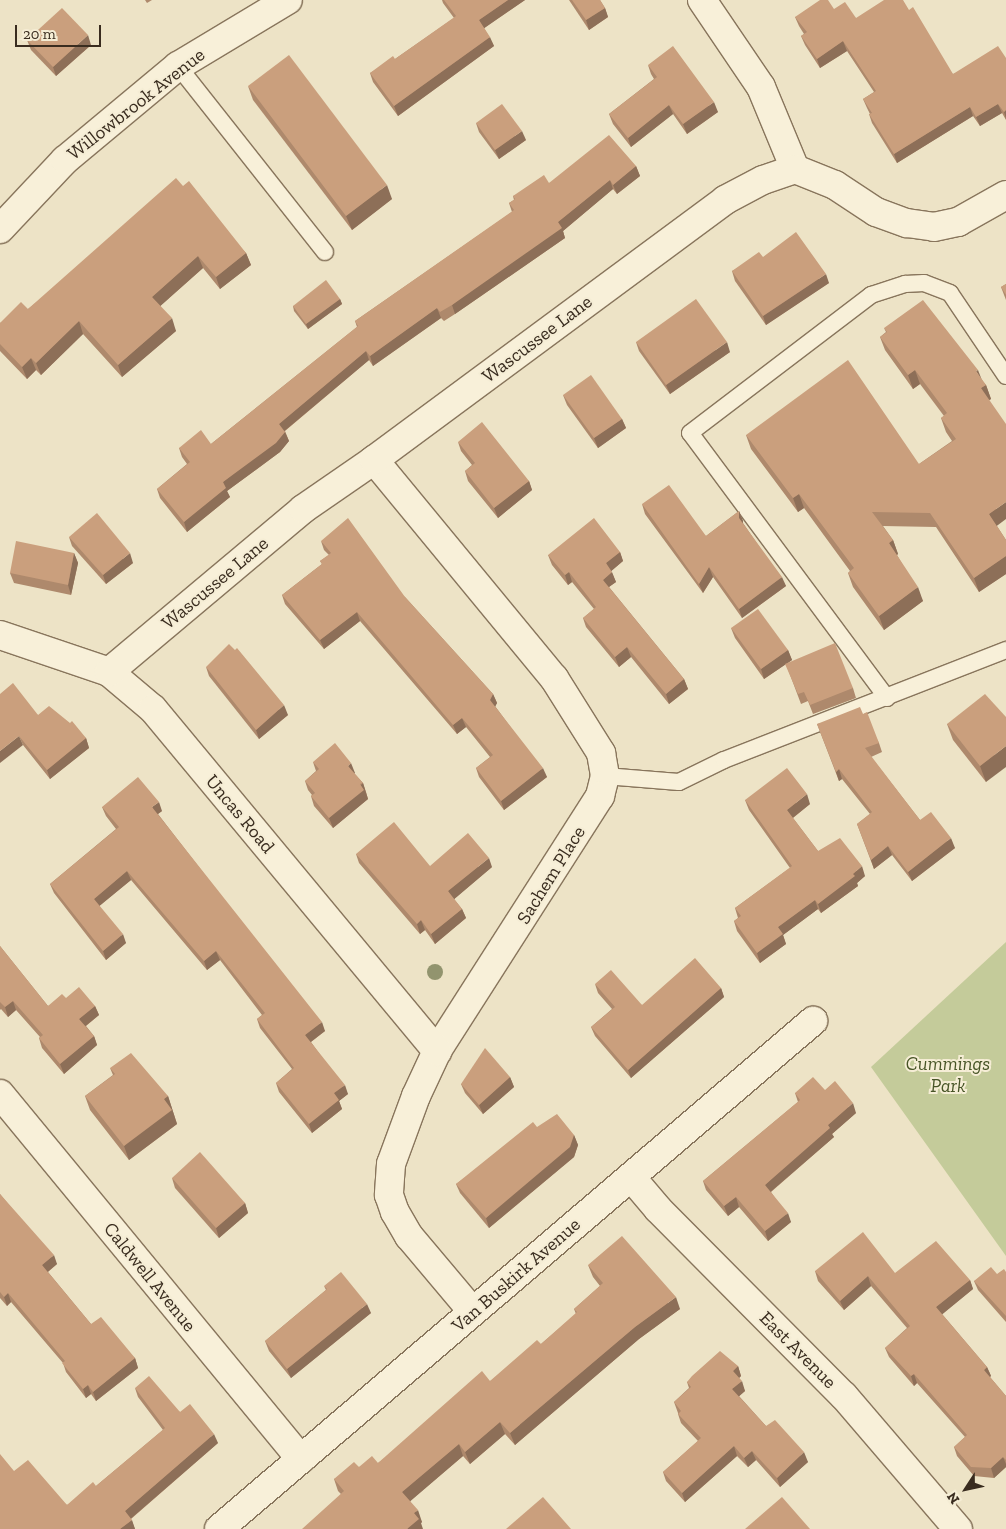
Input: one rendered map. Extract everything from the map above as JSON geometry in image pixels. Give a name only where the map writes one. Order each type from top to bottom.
[{"type":"street","name":"Willowbrook Avenue","points":[[0,229],[65,160],[178,66],[288,0]]},
{"type":"street","points":[[702,0],[761,87],[796,169],[835,185],[876,212],[907,223],[934,227],[958,222],[1006,195]]},
{"type":"street","name":"Wascussee Lane","points":[[109,672],[303,509],[374,460],[725,200],[764,180],[796,169]]},
{"type":"street","name":"Sachem Place","points":[[374,460],[554,678],[601,753],[605,776],[600,796],[437,1052],[416,1096],[391,1164],[389,1195],[409,1236],[473,1312]]},
{"type":"street","name":"Uncas Road","points":[[0,635],[109,672],[152,708],[437,1052]]},
{"type":"street","name":"Van Buskirk Avenue","points":[[219,1529],[813,1021]]},
{"type":"street","name":"Caldwell Avenue","points":[[0,1094],[301,1460]]},
{"type":"street","name":"East Avenue","points":[[631,1177],[658,1209],[844,1396],[958,1529]]},
{"type":"lane","points":[[178,66],[325,252]]},
{"type":"lane","points":[[887,698],[690,434],[871,295],[905,284],[924,283],[950,293],[1006,376]]},
{"type":"lane","points":[[605,776],[679,782],[724,760],[1006,650]]},
{"type":"green space","name":"Cummings Park","points":[[1006,942],[1006,1256],[871,1067]]},
{"type":"building","points":[[444,0],[508,0],[479,20],[490,37],[394,106],[370,73],[393,56],[395,59],[456,16]]},
{"type":"building","points":[[572,0],[600,0],[605,8],[586,20]]},
{"type":"building","points":[[820,0],[828,0],[834,9],[845,2],[856,18],[884,0],[903,0],[909,10],[913,7],[953,74],[998,46],[1006,58],[1006,110],[1004,112],[998,104],[976,117],[970,107],[894,154],[869,114],[872,113],[863,99],[876,91],[843,41],[817,59],[801,36],[807,32],[795,17]]},
{"type":"building","points":[[62,8],[88,35],[53,67],[27,40]]},
{"type":"building","points":[[673,46],[714,102],[683,124],[669,105],[628,138],[609,114],[657,77],[648,65]]},
{"type":"building","points":[[289,55],[387,185],[346,216],[248,86]]},
{"type":"building","points":[[502,104],[522,131],[495,150],[476,123]]},
{"type":"building","points":[[609,135],[636,166],[613,185],[610,180],[558,222],[562,228],[452,305],[440,312],[437,308],[370,356],[366,351],[279,424],[285,432],[276,443],[223,482],[226,488],[184,522],[157,489],[190,462],[179,448],[201,430],[211,444],[358,326],[355,321],[514,210],[509,203],[515,199],[513,196],[544,175],[549,183]]},
{"type":"building","points":[[176,178],[183,186],[189,181],[246,253],[216,277],[198,256],[152,297],[172,318],[118,365],[79,321],[36,363],[31,358],[22,367],[0,344],[0,323],[21,302],[28,309]]},
{"type":"building","points":[[796,232],[826,274],[763,316],[732,271],[759,252],[763,257]]},
{"type":"building","points":[[326,280],[340,299],[306,324],[293,306]]},
{"type":"building","points":[[1006,284],[1006,295],[1001,287]]},
{"type":"building","points":[[696,299],[727,342],[666,385],[636,342]]},
{"type":"building","points":[[923,300],[978,370],[976,371],[986,385],[981,388],[1006,424],[1006,502],[989,514],[1006,540],[1006,556],[974,578],[930,513],[872,512],[893,540],[889,543],[918,587],[879,616],[848,573],[854,568],[799,494],[793,498],[746,435],[848,360],[919,464],[956,439],[941,418],[947,413],[915,370],[908,375],[880,337],[887,332],[884,328]]},
{"type":"building","points":[[591,375],[622,419],[594,438],[563,395]]},
{"type":"building","points":[[482,422],[529,481],[494,508],[465,471],[475,463],[458,442]]},
{"type":"building","points":[[669,485],[706,536],[739,511],[739,518],[782,577],[739,609],[709,567],[699,584],[642,504]]},
{"type":"building","points":[[97,513],[130,553],[103,575],[69,537]]},
{"type":"building","points":[[348,518],[405,597],[493,694],[490,700],[543,768],[501,801],[476,768],[493,755],[462,718],[453,725],[357,612],[320,640],[282,595],[322,564],[320,561],[331,553],[321,541]]},
{"type":"building","points":[[594,518],[620,552],[606,563],[612,572],[603,580],[684,679],[666,694],[627,647],[615,657],[583,618],[596,607],[569,572],[565,575],[548,555]]},
{"type":"building","points":[[16,541],[74,553],[68,585],[10,573]]},
{"type":"building","points":[[758,609],[788,650],[761,669],[731,628]]},
{"type":"building","points":[[835,643],[853,688],[810,705],[804,692],[798,694],[785,664]]},
{"type":"building","points":[[229,644],[235,650],[237,648],[284,705],[256,730],[206,667]]},
{"type":"building","points":[[13,683],[38,715],[49,706],[70,723],[72,721],[86,738],[47,770],[19,736],[0,751],[0,694]]},
{"type":"building","points":[[985,694],[1006,717],[1006,746],[980,766],[947,724]]},
{"type":"building","points":[[860,707],[863,714],[867,712],[879,743],[865,748],[920,820],[931,812],[951,838],[908,872],[888,846],[871,860],[857,824],[872,812],[839,769],[836,772],[817,724]]},
{"type":"building","points":[[335,743],[351,763],[348,766],[363,783],[360,784],[364,790],[329,818],[311,796],[315,793],[305,781],[319,769],[313,762]]},
{"type":"building","points":[[787,768],[807,794],[787,810],[818,851],[840,838],[862,866],[853,874],[855,876],[818,904],[815,900],[778,927],[783,934],[757,953],[734,921],[741,916],[735,908],[792,866],[745,800]]},
{"type":"building","points":[[138,777],[159,802],[152,807],[322,1022],[305,1035],[345,1085],[334,1093],[339,1100],[309,1124],[276,1083],[294,1068],[257,1019],[265,1013],[216,951],[204,961],[127,871],[94,899],[123,934],[103,951],[50,884],[119,827],[102,807]]},
{"type":"building","points":[[394,822],[430,866],[468,833],[489,858],[448,891],[462,909],[431,934],[421,920],[417,924],[356,854]]},
{"type":"building","points":[[0,946],[48,1006],[62,994],[66,998],[79,987],[95,1006],[79,1019],[94,1036],[60,1064],[39,1038],[43,1035],[13,1001],[5,1007],[0,1002]]},
{"type":"building","points":[[695,958],[721,988],[628,1070],[591,1027],[615,1007],[595,984],[611,970],[642,1005]]},
{"type":"building","points":[[485,1048],[510,1077],[479,1105],[461,1084]]},
{"type":"building","points":[[131,1053],[168,1096],[164,1099],[172,1110],[124,1146],[85,1096],[115,1074],[110,1068]]},
{"type":"building","points":[[813,1077],[825,1090],[835,1081],[853,1103],[828,1125],[830,1128],[765,1185],[788,1213],[765,1231],[736,1197],[724,1206],[703,1181],[800,1100],[795,1093]]},
{"type":"building","points":[[557,1114],[574,1135],[570,1147],[486,1218],[456,1184],[533,1122],[537,1127]]},
{"type":"building","points":[[200,1152],[245,1203],[216,1228],[172,1178]]},
{"type":"building","points":[[0,1194],[54,1255],[42,1265],[91,1324],[101,1317],[135,1358],[93,1392],[88,1385],[83,1389],[62,1363],[65,1361],[8,1293],[4,1297],[0,1292]]},
{"type":"building","points":[[863,1232],[895,1273],[936,1241],[970,1280],[936,1307],[987,1367],[984,1370],[1006,1396],[1006,1460],[1003,1457],[991,1468],[971,1467],[954,1447],[967,1435],[914,1374],[911,1376],[885,1348],[910,1326],[868,1276],[840,1301],[815,1271]]},
{"type":"building","points":[[622,1236],[676,1297],[635,1327],[510,1433],[500,1422],[465,1452],[459,1444],[402,1492],[418,1510],[414,1513],[419,1519],[407,1529],[302,1529],[344,1491],[334,1479],[354,1462],[359,1467],[372,1456],[378,1463],[482,1371],[490,1381],[537,1340],[541,1344],[577,1312],[574,1309],[603,1283],[588,1265]]},
{"type":"building","points":[[991,1267],[997,1274],[1004,1269],[1006,1272],[1006,1316],[974,1281]]},
{"type":"building","points":[[341,1272],[367,1304],[287,1369],[265,1341],[327,1289],[324,1286]]},
{"type":"building","points":[[720,1351],[738,1366],[733,1371],[742,1381],[732,1389],[766,1426],[775,1420],[804,1452],[777,1478],[752,1451],[744,1458],[734,1446],[682,1493],[663,1472],[701,1438],[678,1414],[681,1411],[674,1402],[691,1387],[687,1382],[692,1376]]},
{"type":"building","points":[[149,1376],[180,1412],[190,1404],[214,1434],[125,1511],[132,1520],[120,1529],[0,1529],[0,1454],[14,1471],[28,1460],[67,1505],[93,1482],[96,1486],[165,1428],[135,1388]]},
{"type":"building","points":[[543,1497],[571,1529],[506,1529]]},
{"type":"building","points":[[782,1497],[810,1529],[745,1529]]}]
